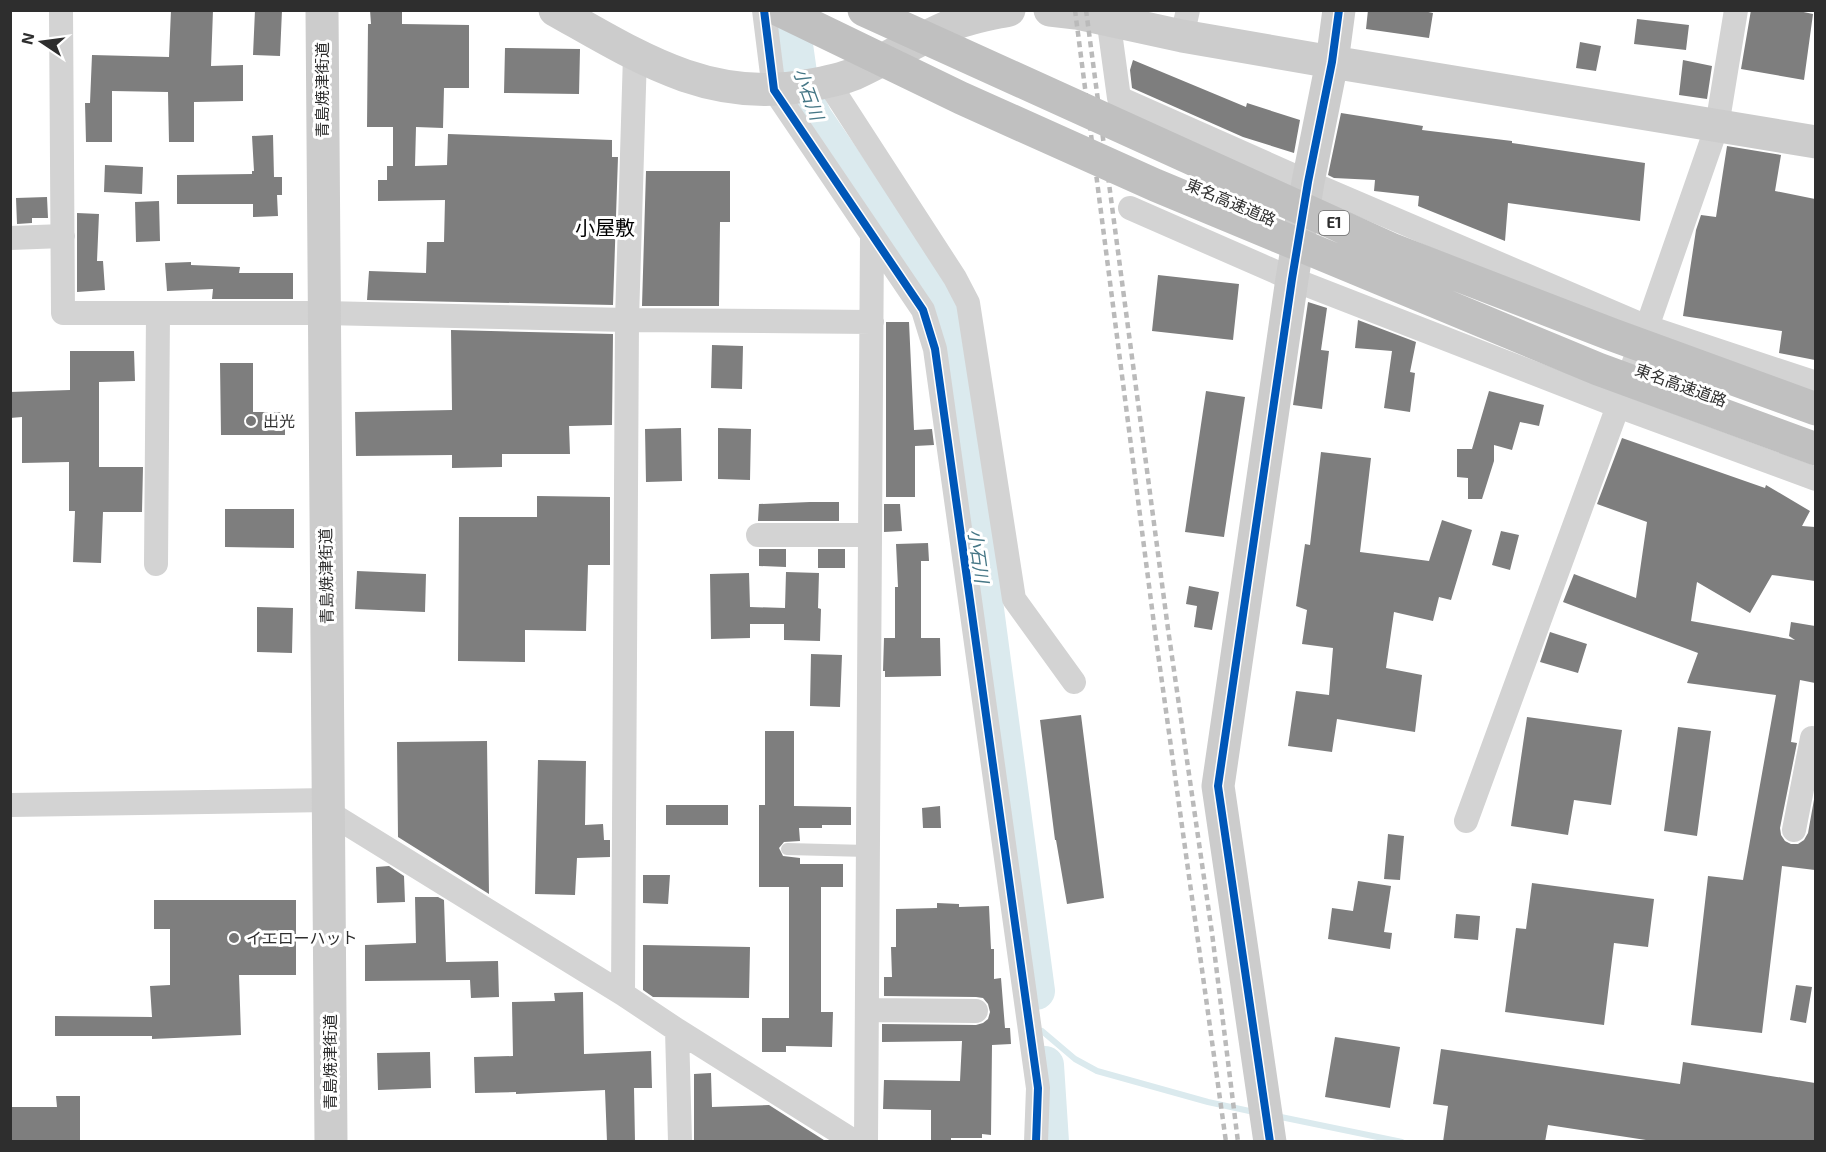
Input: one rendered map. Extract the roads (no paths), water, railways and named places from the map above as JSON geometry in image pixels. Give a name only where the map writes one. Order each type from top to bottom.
[{"type":"highway","name":"東名高速道路","points":[[779,10],[961,98],[1155,185],[1598,369],[1815,449]]},
{"type":"highway","name":"東名高速道路","points":[[864,10],[1393,250],[1613,335],[1815,409]]},
{"type":"street","points":[[62,10],[63,313],[324,313],[627,320],[872,322]]},
{"type":"street","name":"青島焼津街道","points":[[322,10],[331,1142]]},
{"type":"street","points":[[555,10],[635,55],[671,72],[720,86],[747,90],[780,90],[828,82],[852,75],[951,17],[1009,10]]},
{"type":"street","points":[[764,10],[780,90],[872,235],[923,310],[935,349],[1038,1088],[1036,1142]]},
{"type":"street","points":[[1050,10],[1185,23],[1332,62],[1815,142]]},
{"type":"street","points":[[1270,1142],[1218,786],[1292,279],[1308,182],[1332,62],[1339,10]]},
{"type":"street","points":[[1466,821],[1647,327],[1717,126],[1736,10]]},
{"type":"street","points":[[1107,15],[1119,98],[1308,182],[1647,327],[1815,384]]},
{"type":"street","points":[[623,994],[627,320],[635,55]]},
{"type":"street","points":[[828,82],[955,278],[968,303],[1014,599],[1074,682]]},
{"type":"street","points":[[1130,208],[1292,279],[1618,406],[1815,479]]},
{"type":"street","points":[[866,1142],[872,235]]},
{"type":"street","points":[[10,238],[63,236]]},
{"type":"street","points":[[156,564],[158,313]]},
{"type":"street","points":[[758,535],[870,535]]},
{"type":"street","points":[[1794,830],[1812,738],[1815,739]]},
{"type":"street","points":[[10,805],[328,806],[855,1142]]},
{"type":"street","points":[[867,1010],[976,1011]]},
{"type":"street","points":[[677,1030],[680,1142]]},
{"type":"lane","points":[[787,849],[868,851]]},
{"type":"waterway","name":"小石川","points":[[789,10],[803,97],[814,119],[935,297],[948,332],[1036,991]]},
{"type":"waterway","points":[[1042,1031],[1075,1059],[1097,1071],[1208,1102],[1254,1112]]},
{"type":"waterway","name":"小石川","points":[[1045,1065],[1050,1142]]},
{"type":"waterway","points":[[1276,1116],[1402,1142]]},
{"type":"railway","points":[[1075,10],[1155,632],[1226,1142]]},
{"type":"railway","points":[[1086,10],[1168,629],[1212,933],[1238,1142]]},
{"type":"place","name":"出光","points":[[251,421]]},
{"type":"place","name":"イエローハット","points":[[234,938]]},
{"type":"district","name":"小屋敷","points":[[605,228]]}]
